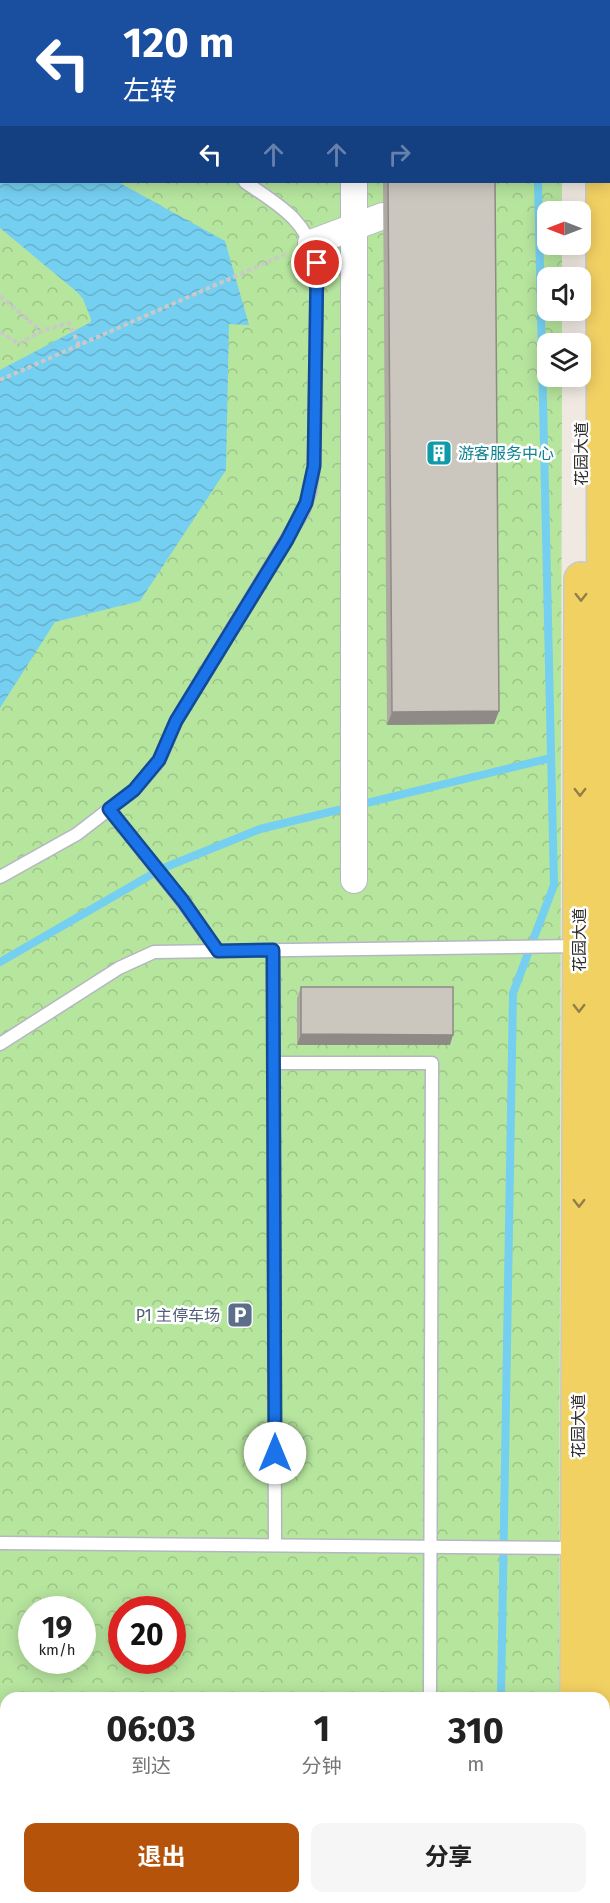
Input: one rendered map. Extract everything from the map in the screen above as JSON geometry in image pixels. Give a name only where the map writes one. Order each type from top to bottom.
[{"type":"main road","name":"花园大道","points":[[582,183],[583,946],[591,1548],[597,1692]]},
{"type":"main road","name":"花园大道","points":[[583,946],[603,183]]},
{"type":"main road","name":"花园大道","points":[[578,1692],[591,1548]]},
{"type":"street","points":[[354,183],[354,880]]},
{"type":"street","points":[[311,243],[383,216]]},
{"type":"lane","points":[[0,877],[77,834],[134,790],[159,760],[176,721],[287,540],[306,503],[314,466],[318,278],[311,243],[299,223],[246,183]]},
{"type":"lane","points":[[109,809],[183,901],[218,951]]},
{"type":"lane","points":[[0,1044],[119,968],[154,952],[583,946]]},
{"type":"lane","points":[[273,950],[276,1545]]},
{"type":"lane","points":[[273,1063],[432,1063],[430,1692]]},
{"type":"lane","points":[[0,1543],[591,1548]]},
{"type":"path","points":[[0,380],[311,243]]},
{"type":"path","points":[[0,296],[41,332]]},
{"type":"path","points":[[0,332],[19,344],[41,332],[69,323],[80,345]]},
{"type":"green space","points":[[0,183],[562,183],[562,201],[537,201],[537,255],[562,255],[562,267],[537,267],[537,321],[562,321],[562,333],[537,333],[537,387],[562,387],[559,1692],[0,1692]]},
{"type":"water","points":[[0,183],[120,183],[225,241],[249,325],[229,324],[226,470],[140,601],[55,622],[0,708],[0,370],[91,322],[91,319],[83,299],[77,292],[0,228]]},
{"type":"building","name":"游客服务中心","points":[[388,183],[495,183],[499,711],[392,712]]},
{"type":"building","points":[[301,987],[453,987],[453,1035],[301,1034]]},
{"type":"waterway","points":[[501,1692],[513,993],[554,885],[538,183]]},
{"type":"waterway","points":[[0,962],[161,869],[260,829],[551,758]]},
{"type":"place","name":"游客服务中心","points":[[439,453]]},
{"type":"place","name":"P1 主停车场","points":[[240,1315]]},
{"type":"route","points":[[275,1453],[273,950],[218,951],[183,901],[109,809],[134,790],[159,760],[176,721],[221,651],[303,512],[313,480],[314,466],[317,263]]}]
